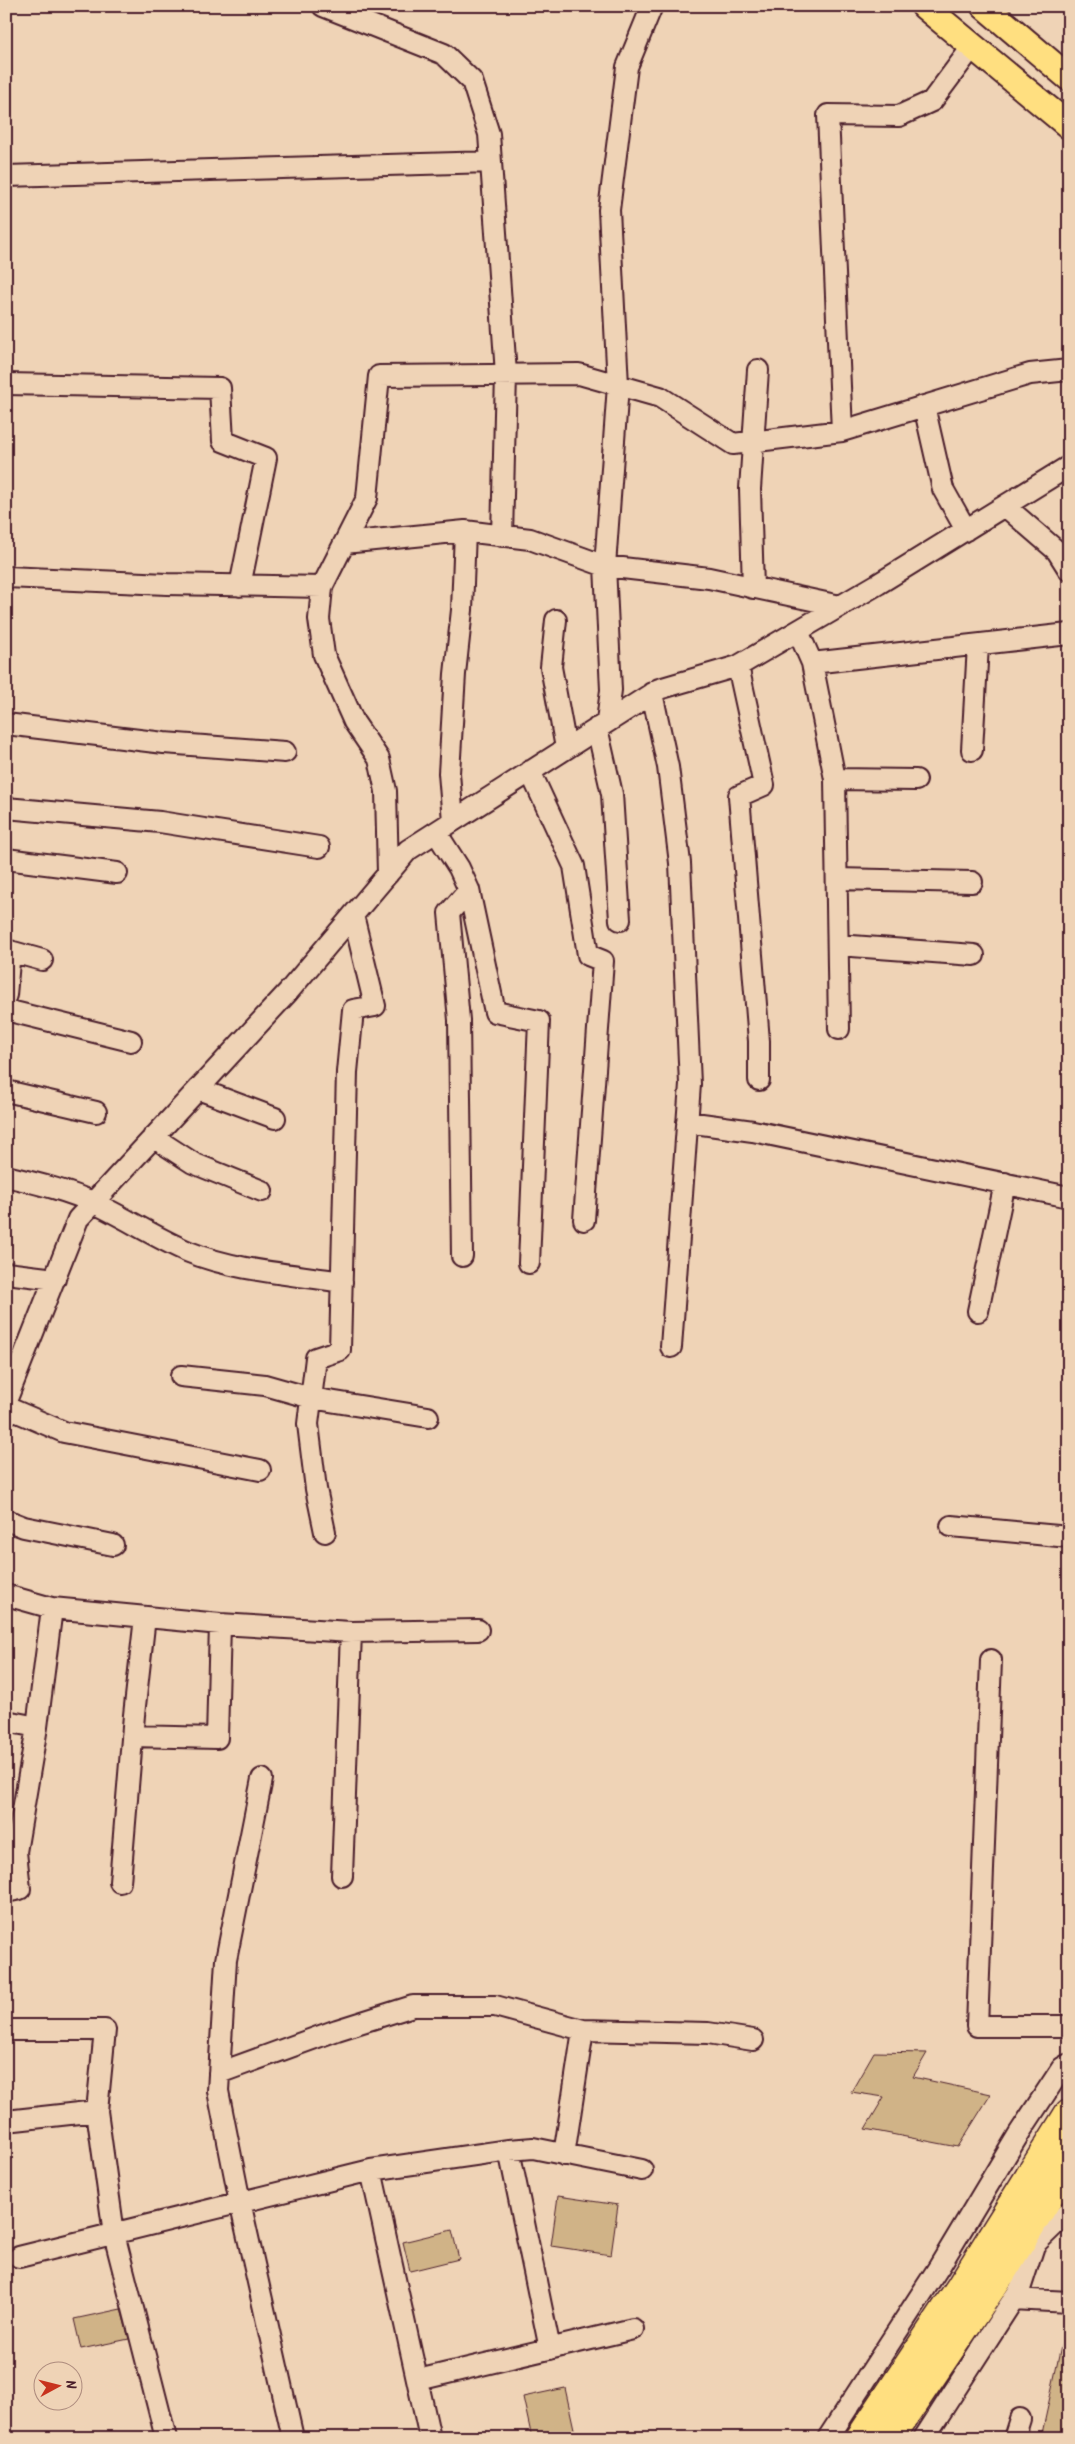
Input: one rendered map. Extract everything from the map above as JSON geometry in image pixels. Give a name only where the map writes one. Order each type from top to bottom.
[{"type":"highway","points":[[890,2438],[973,2291],[1069,2113]]},
{"type":"highway","points":[[860,2438],[973,2291],[1011,2287],[1063,2205],[1069,2164]]},
{"type":"main road","points":[[924,6],[1069,126]]},
{"type":"main road","points":[[984,6],[1069,78]]},
{"type":"street","points":[[322,6],[444,54],[472,81],[490,134],[506,374],[502,536]]},
{"type":"street","points":[[620,920],[612,794],[602,724],[611,690],[605,566],[618,385],[609,210],[627,67],[652,6]]},
{"type":"street","points":[[842,431],[828,115],[899,116],[932,101],[973,46]]},
{"type":"street","points":[[6,176],[491,162]]},
{"type":"street","points":[[754,588],[750,489],[758,370]]},
{"type":"street","points":[[388,874],[386,791],[380,759],[354,722],[324,655],[319,619],[322,587],[367,498],[380,376],[580,374],[660,397],[733,444],[842,431],[1030,374],[1069,370]]},
{"type":"street","points":[[6,384],[220,388],[223,442],[266,458],[240,586]]},
{"type":"street","points":[[924,406],[943,489],[966,530]]},
{"type":"street","points":[[6,1401],[10,1380],[55,1278],[78,1218],[288,992],[408,850],[652,693],[659,689],[738,666],[966,530],[1069,466]]},
{"type":"street","points":[[1005,506],[1057,551],[1069,570]]},
{"type":"street","points":[[344,543],[465,531],[530,539],[605,566],[709,578],[840,606]]},
{"type":"street","points":[[453,821],[449,773],[455,674],[462,610],[465,531]]},
{"type":"street","points":[[6,576],[240,586],[322,587]]},
{"type":"street","points":[[556,620],[551,667],[566,748]]},
{"type":"street","points":[[798,631],[812,663],[835,779],[839,1029]]},
{"type":"street","points":[[812,663],[1069,634]]},
{"type":"street","points":[[972,750],[978,645]]},
{"type":"street","points":[[738,666],[764,784],[739,796],[759,1041],[758,1080]]},
{"type":"street","points":[[652,693],[668,767],[680,863],[690,1084],[671,1347]]},
{"type":"street","points":[[6,724],[164,743],[285,752]]},
{"type":"street","points":[[530,771],[574,866],[588,955],[603,961],[584,1220]]},
{"type":"street","points":[[835,779],[916,780]]},
{"type":"street","points":[[6,808],[160,822],[319,847]]},
{"type":"street","points":[[436,832],[459,868],[469,890],[495,1012],[539,1021],[529,1263]]},
{"type":"street","points":[[6,859],[117,873]]},
{"type":"street","points":[[837,879],[972,882]]},
{"type":"street","points":[[462,1256],[459,1020],[449,913],[469,890]]},
{"type":"street","points":[[325,1532],[316,1489],[308,1424],[316,1358],[340,1350],[347,1072],[353,1010],[375,1006],[353,915]]},
{"type":"street","points":[[838,946],[974,955]]},
{"type":"street","points":[[6,995],[8,951],[42,960]]},
{"type":"street","points":[[6,1010],[131,1041]]},
{"type":"street","points":[[198,1089],[275,1118]]},
{"type":"street","points":[[6,1091],[96,1112]]},
{"type":"street","points":[[687,1122],[753,1131],[1069,1197]]},
{"type":"street","points":[[154,1137],[193,1163],[262,1191]]},
{"type":"street","points":[[6,1176],[42,1185],[93,1202],[135,1226],[190,1252],[242,1267],[342,1282]]},
{"type":"street","points":[[978,1311],[1005,1183]]},
{"type":"street","points":[[6,1273],[55,1278]]},
{"type":"street","points":[[181,1376],[265,1386],[311,1398],[428,1417]]},
{"type":"street","points":[[6,1407],[64,1432],[260,1470]]},
{"type":"street","points":[[6,1520],[24,1527],[113,1546]]},
{"type":"street","points":[[951,1526],[1069,1537]]},
{"type":"street","points":[[6,1595],[52,1608],[220,1624],[351,1632],[478,1630]]},
{"type":"street","points":[[6,1892],[20,1889],[11,1852],[37,1727],[52,1608]]},
{"type":"street","points":[[120,1882],[132,1736],[145,1617]]},
{"type":"street","points":[[132,1736],[217,1738],[220,1624]]},
{"type":"street","points":[[342,1876],[351,1632]]},
{"type":"street","points":[[991,1660],[977,2026],[1069,2026]]},
{"type":"street","points":[[6,1721],[37,1727]]},
{"type":"street","points":[[262,1779],[226,1960],[218,2091],[240,2202],[293,2438]]},
{"type":"street","points":[[219,2073],[336,2030],[413,2006],[495,2006],[583,2030],[708,2033],[753,2040]]},
{"type":"street","points":[[6,2030],[105,2030],[97,2111],[114,2234],[166,2438]]},
{"type":"street","points":[[564,2155],[583,2030]]},
{"type":"street","points":[[828,2438],[939,2267],[1020,2132],[1066,2063]]},
{"type":"street","points":[[6,2121],[97,2111]]},
{"type":"street","points":[[20,2257],[371,2170],[509,2150],[533,2148],[642,2170]]},
{"type":"street","points":[[509,2150],[550,2349]]},
{"type":"street","points":[[371,2170],[430,2438]]},
{"type":"street","points":[[924,2438],[1034,2245],[1063,2205]]},
{"type":"street","points":[[1011,2287],[1069,2302]]},
{"type":"street","points":[[418,2380],[634,2329]]},
{"type":"building","points":[[874,2052],[927,2053],[913,2077],[991,2094],[958,2147],[865,2129],[884,2097],[851,2092]]},
{"type":"building","points":[[558,2196],[618,2205],[611,2255],[551,2246]]},
{"type":"building","points":[[452,2230],[459,2259],[410,2271],[403,2242]]},
{"type":"building","points":[[121,2309],[129,2339],[81,2349],[74,2319]]},
{"type":"building","points":[[1062,2342],[1069,2342],[1069,2438],[1041,2438]]},
{"type":"building","points":[[565,2388],[576,2438],[532,2438],[523,2397]]}]
